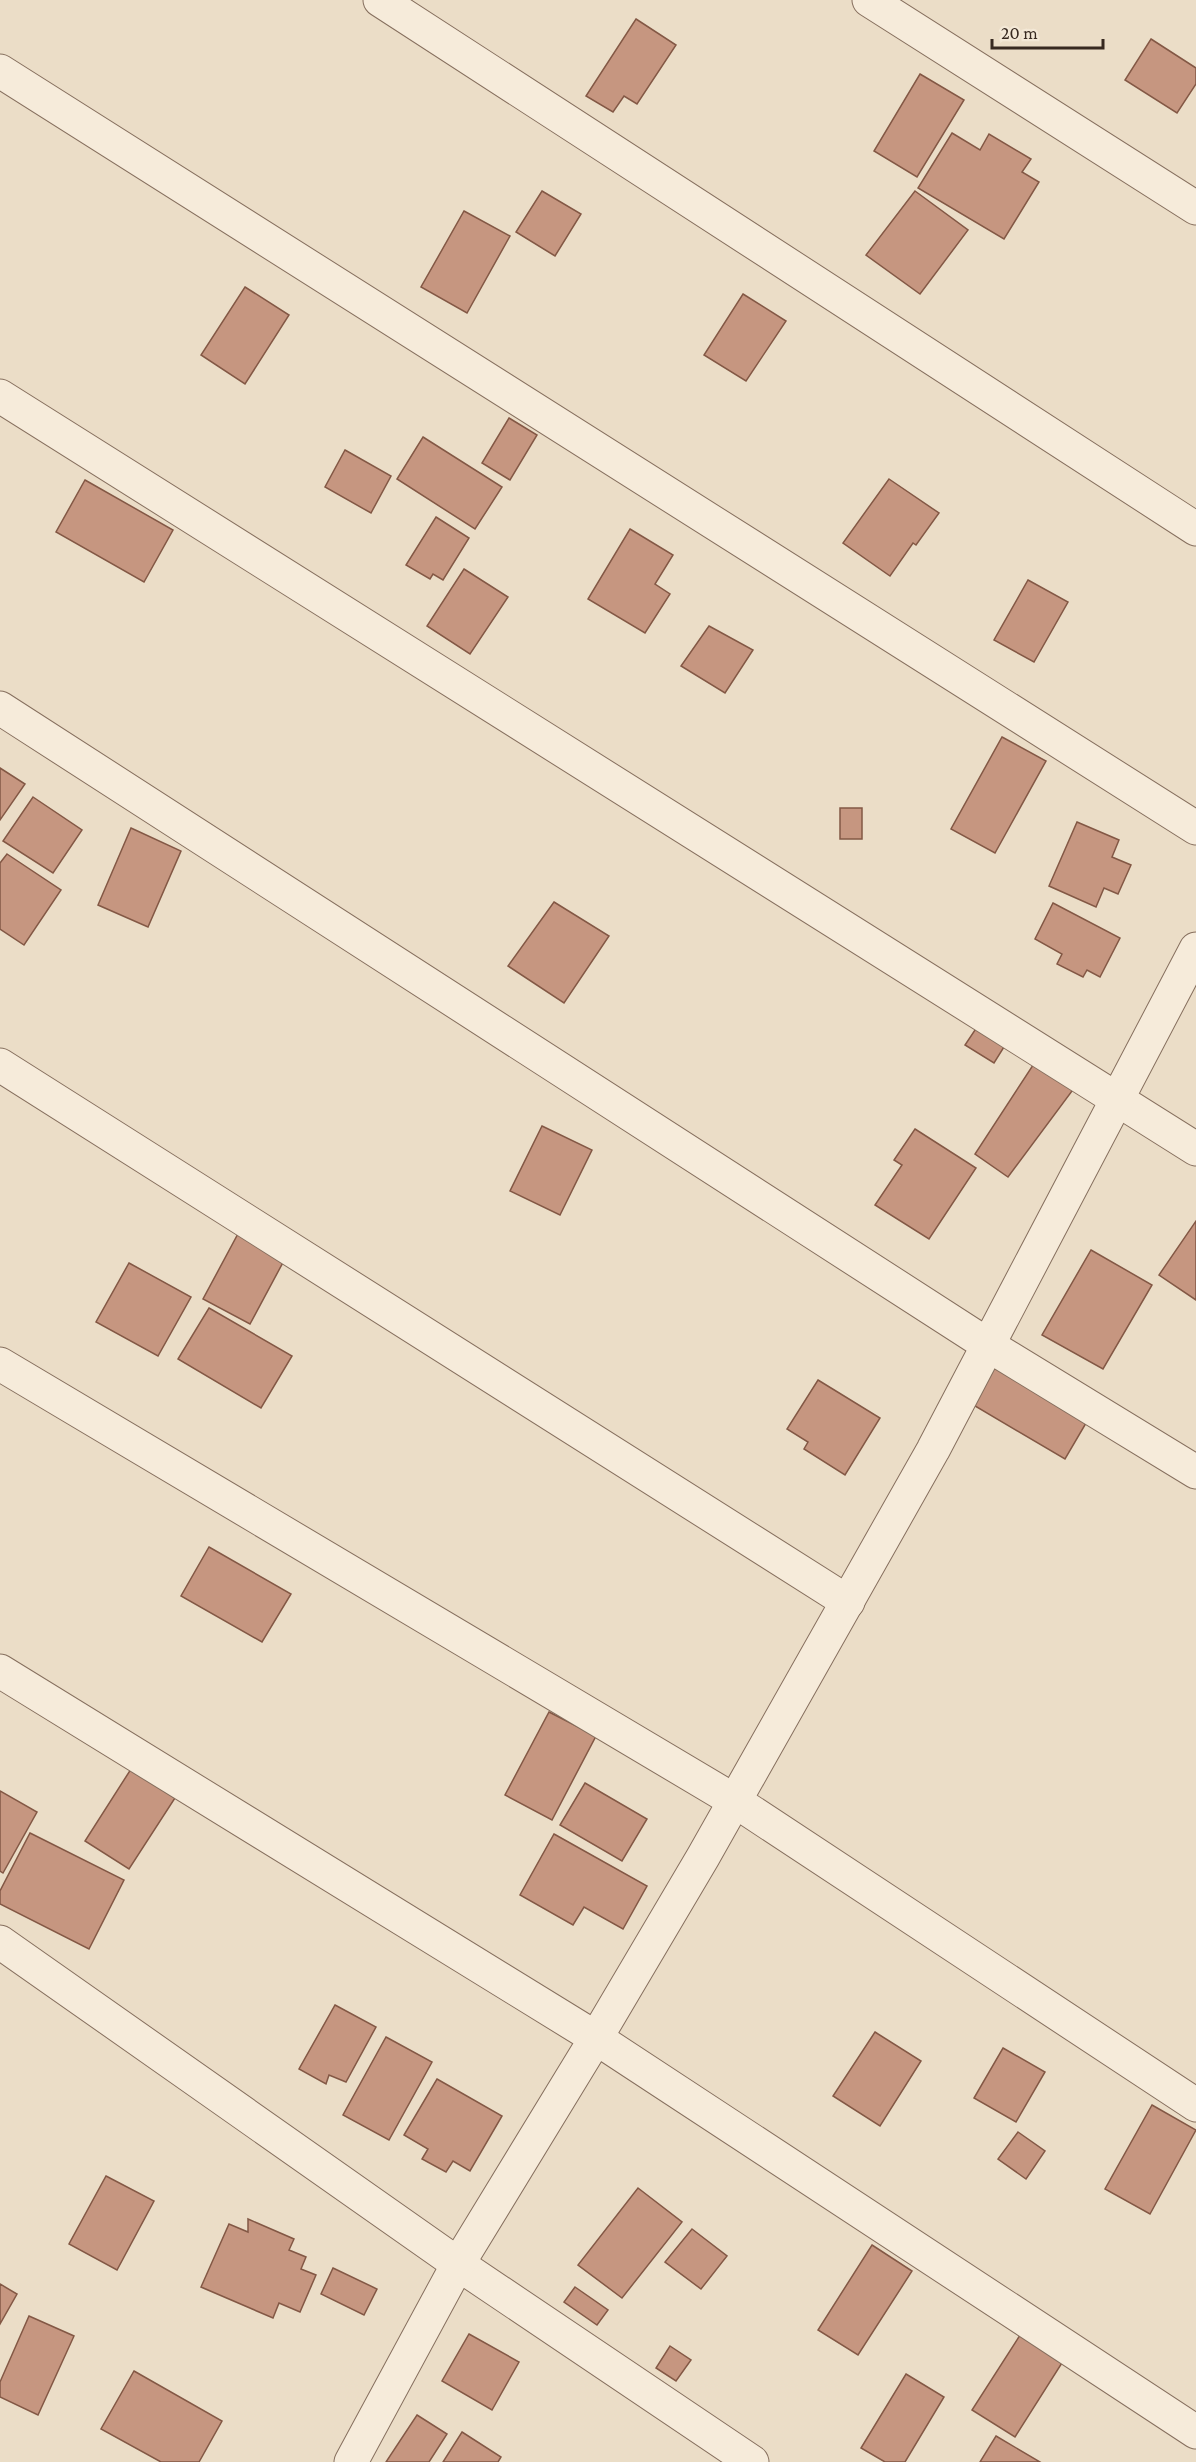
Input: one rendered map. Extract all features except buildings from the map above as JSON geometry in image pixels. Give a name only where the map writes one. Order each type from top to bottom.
[{"type":"street","points":[[380,0],[1196,529]]},
{"type":"street","points":[[869,0],[1196,208]]},
{"type":"street","points":[[0,71],[1196,828]]},
{"type":"street","points":[[0,396],[1196,1149]]},
{"type":"street","points":[[0,708],[988,1345],[1196,1472]]},
{"type":"street","points":[[351,2462],[458,2264],[596,2038],[735,1801],[933,1450],[1196,949]]},
{"type":"street","points":[[0,1065],[848,1602]]},
{"type":"street","points":[[0,1364],[735,1801],[1196,2105]]},
{"type":"street","points":[[0,1671],[596,2038],[1196,2432]]},
{"type":"street","points":[[0,1942],[458,2264],[752,2462]]}]
